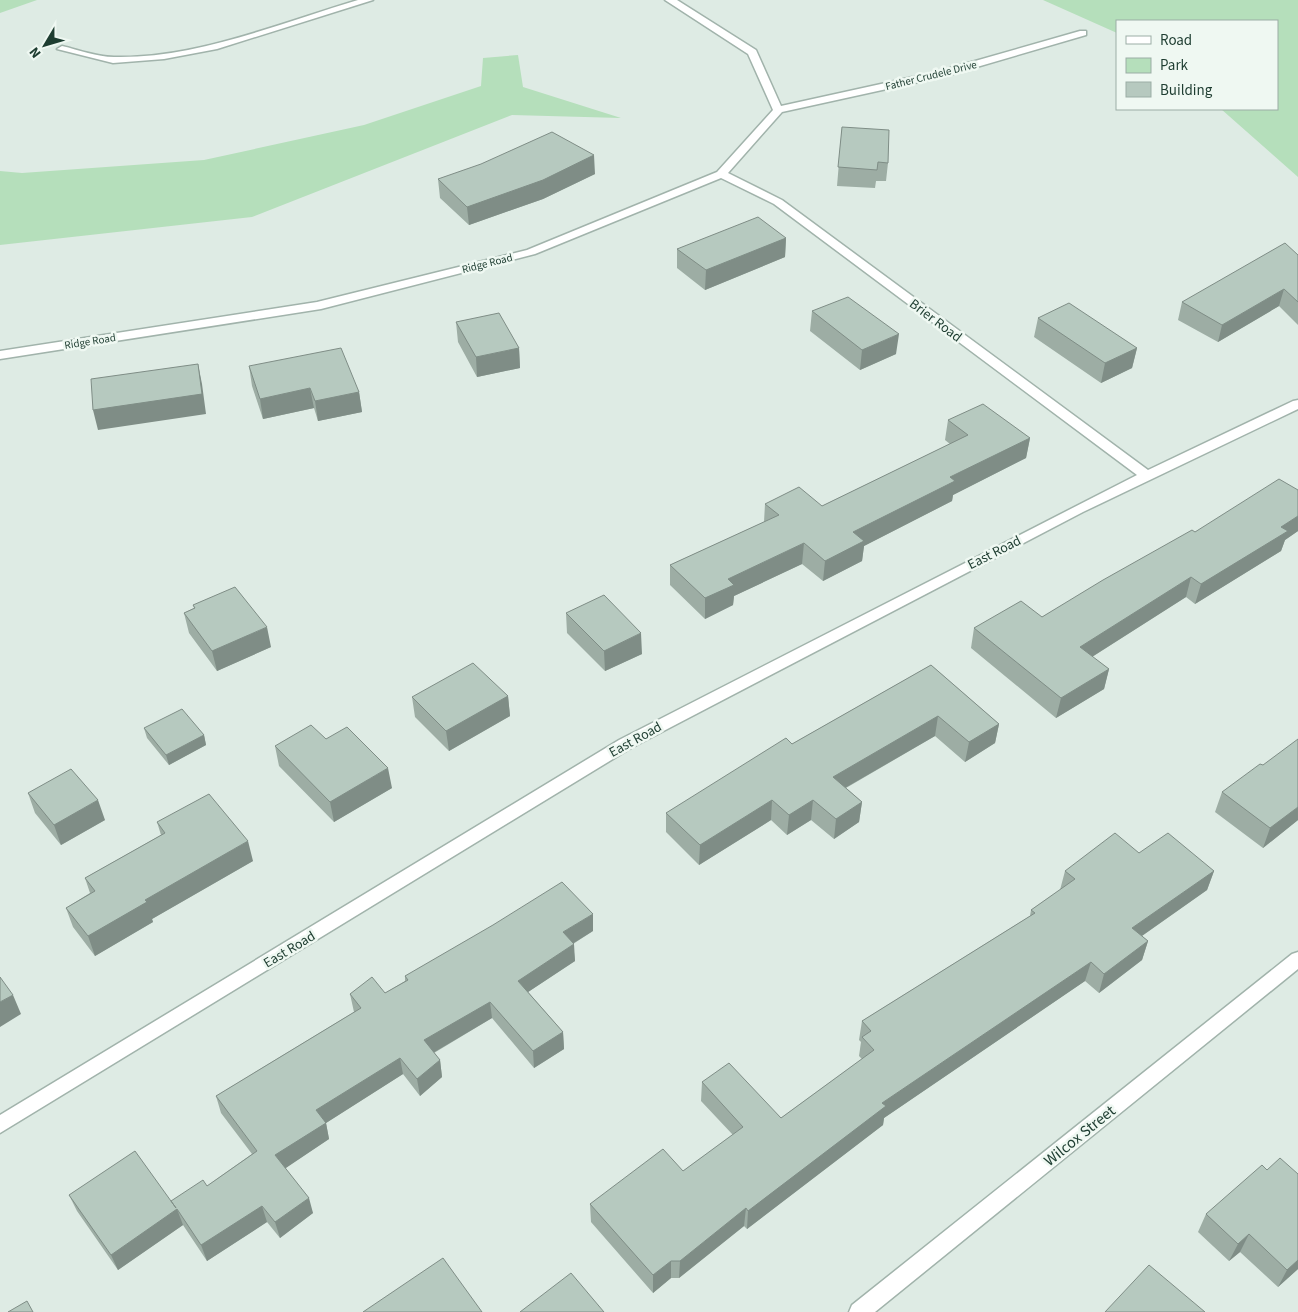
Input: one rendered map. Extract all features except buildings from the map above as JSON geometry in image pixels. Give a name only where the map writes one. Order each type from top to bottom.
[{"type":"street","points":[[62,49],[113,60],[164,56],[213,47],[368,0]]},
{"type":"street","points":[[670,0],[752,52],[778,110]]},
{"type":"street","name":"Father Crudele Drive","points":[[778,110],[942,74],[1083,33]]},
{"type":"street","name":"Ridge Road","points":[[0,356],[318,306],[531,252],[721,174],[778,110]]},
{"type":"street","name":"Brier Road","points":[[721,174],[778,202],[1146,475]]},
{"type":"street","name":"East Road","points":[[0,1125],[625,744],[1146,475],[1298,404]]},
{"type":"street","name":"Wilcox Street","points":[[859,1312],[1298,958]]},
{"type":"green space","points":[[0,0],[37,0],[0,13]]},
{"type":"green space","points":[[1043,0],[1298,0],[1298,177],[1222,110],[1278,110],[1278,20],[1116,20],[1116,33]]},
{"type":"green space","points":[[518,55],[523,87],[621,118],[512,115],[252,217],[0,245],[0,171],[22,173],[204,160],[364,125],[481,86],[483,58]]}]
